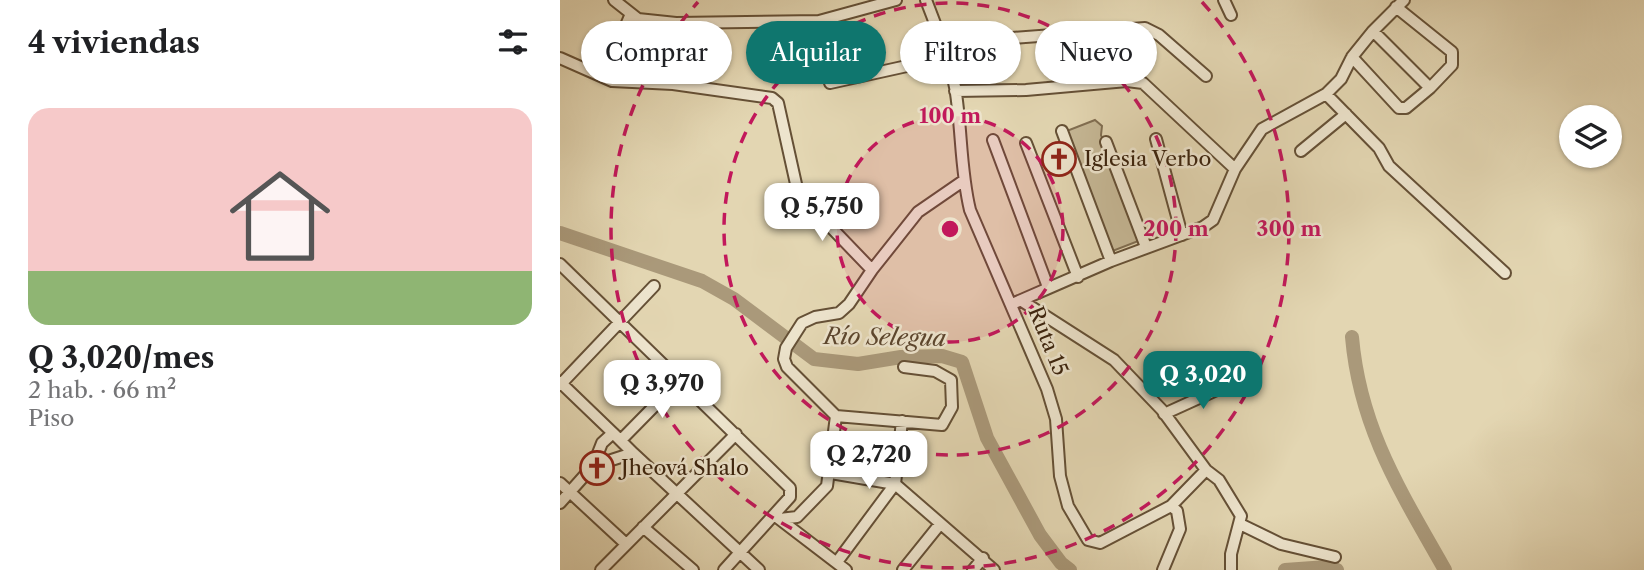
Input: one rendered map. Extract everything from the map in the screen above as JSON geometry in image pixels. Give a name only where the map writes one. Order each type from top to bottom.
[{"type":"street","points":[[614,0],[630,16],[650,22],[676,23],[819,21],[896,0]]},
{"type":"street","name":"Ruta 15","points":[[926,0],[934,21]]},
{"type":"street","points":[[1224,0],[1231,15]]},
{"type":"street","points":[[1017,302],[1213,220],[1235,169],[1262,129],[1326,94],[1341,79],[1352,57],[1373,31],[1400,4],[1452,52],[1452,65],[1406,108],[1399,107],[1352,57]]},
{"type":"street","points":[[628,21],[630,16]]},
{"type":"street","points":[[1021,37],[1145,28],[1159,35],[1206,76]]},
{"type":"street","points":[[1373,31],[1430,88]]},
{"type":"street","points":[[560,58],[581,67]]},
{"type":"street","points":[[955,90],[1026,90],[1143,83],[1235,169]]},
{"type":"street","points":[[673,84],[772,98],[778,103],[798,192],[872,270]]},
{"type":"street","name":"Ruta 15","points":[[954,84],[963,181],[970,210],[1017,302],[1056,419],[1060,476],[1069,506],[1088,540],[1100,543],[1171,506],[1206,470]]},
{"type":"street","points":[[1326,94],[1379,148],[1389,166],[1505,273]]},
{"type":"street","points":[[1301,151],[1346,114]]},
{"type":"street","points":[[1062,131],[1111,261]]},
{"type":"street","points":[[1156,139],[1182,235]]},
{"type":"street","points":[[993,140],[1048,287]]},
{"type":"street","points":[[1106,142],[1146,247]]},
{"type":"street","points":[[1026,143],[1078,277]]},
{"type":"street","points":[[904,367],[935,371],[951,380],[952,407],[942,425],[836,416],[787,367],[784,359],[786,348],[803,323],[815,317],[839,313],[849,304],[918,212],[963,181]]},
{"type":"street","points":[[560,264],[790,488],[789,497],[776,516],[724,570]]},
{"type":"street","points":[[654,286],[560,383],[759,570]]},
{"type":"street","points":[[1017,302],[1114,360],[1164,414],[1206,470],[1219,480],[1234,499],[1241,516],[1231,554],[1231,570]]},
{"type":"street","points":[[560,503],[593,466],[602,443],[617,436],[680,380]]},
{"type":"street","points":[[1164,414],[1230,384]]},
{"type":"street","points":[[776,516],[797,517],[827,486],[831,473],[836,416]]},
{"type":"street","points":[[837,562],[895,484],[902,421]]},
{"type":"street","points":[[601,570],[736,434]]},
{"type":"street","points":[[593,466],[633,453]]},
{"type":"street","points":[[831,473],[895,484],[994,570]]},
{"type":"street","points":[[560,483],[626,544]]},
{"type":"street","points":[[1163,570],[1180,529],[1177,511],[1171,506]]},
{"type":"street","points":[[776,516],[846,570]]},
{"type":"street","points":[[902,570],[940,524]]},
{"type":"street","points":[[1240,524],[1281,544],[1335,557]]},
{"type":"street","points":[[643,527],[693,570]]},
{"type":"street","points":[[973,570],[983,558]]},
{"type":"shaded area","points":[[1095,120],[1102,126],[1101,135],[1141,240],[1110,252],[1064,132]]},
{"type":"waterway","name":"Río Selegua","points":[[560,233],[702,281],[734,299],[814,359],[858,364],[901,357],[942,356],[962,362],[987,438],[1040,535],[1061,563],[1070,570]]},
{"type":"waterway","points":[[1352,337],[1356,370],[1373,431],[1398,486],[1445,570]]},
{"type":"waterway","name":"Río Selegua","points":[[1285,570],[1327,567],[1337,570]]},
{"type":"place","name":"Iglesia Verbo","points":[[1059,159]]},
{"type":"place","name":"Jheová Shalo","points":[[597,468]]}]
